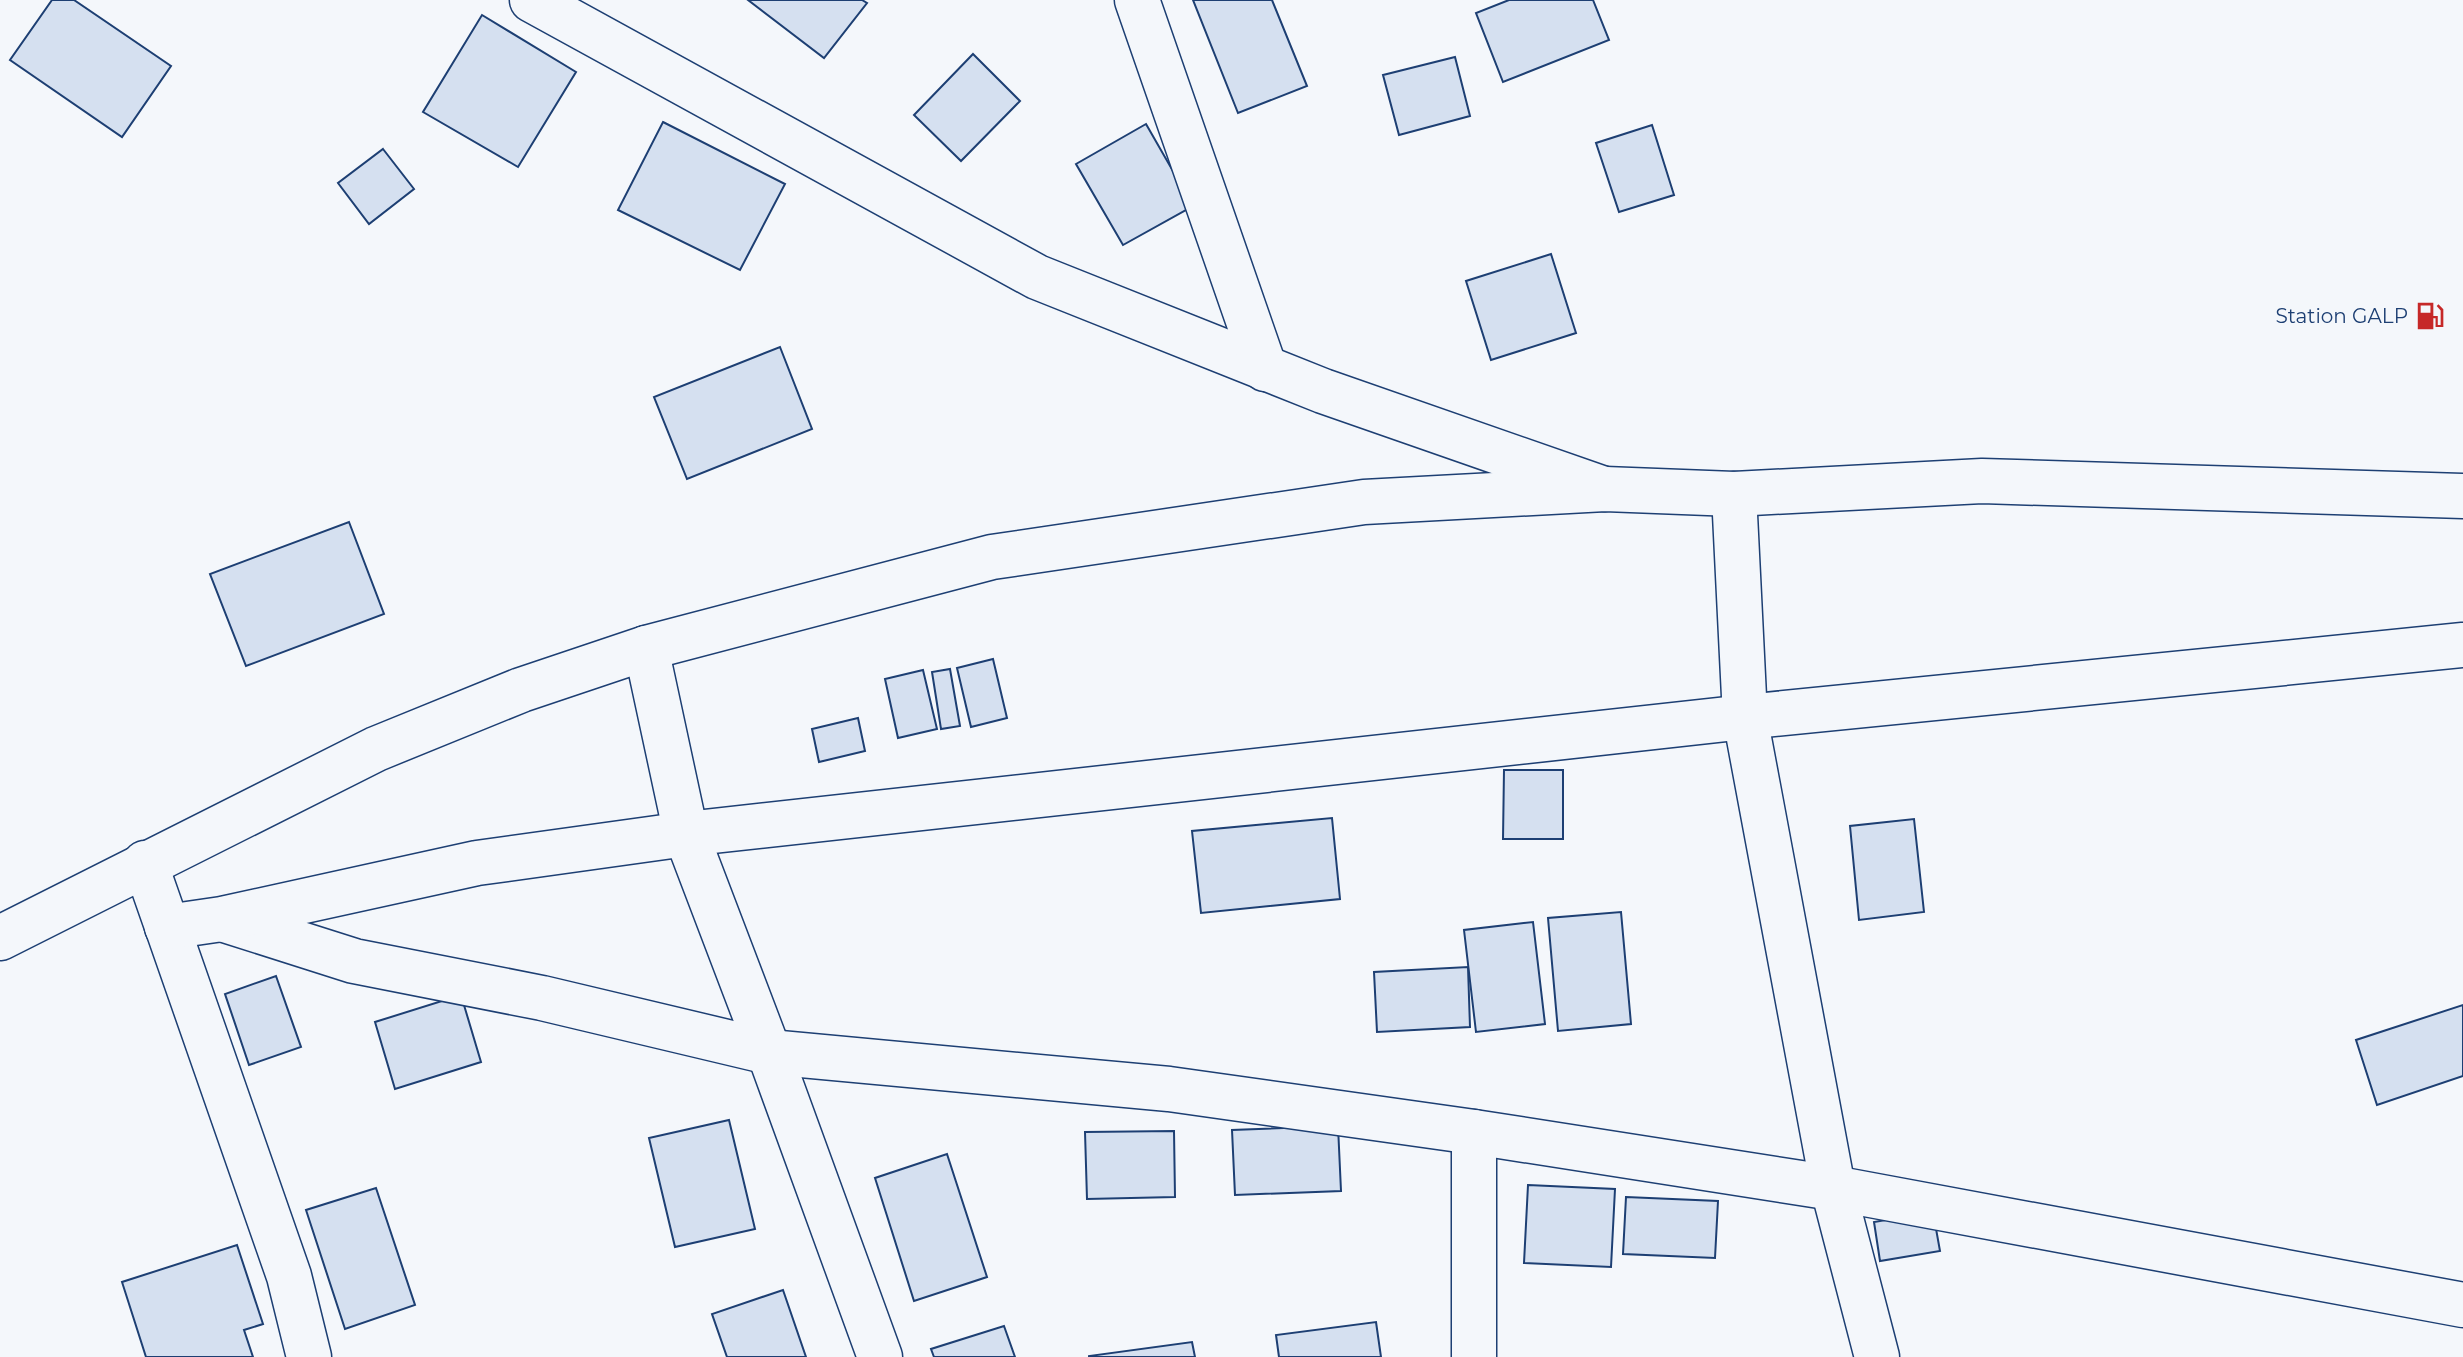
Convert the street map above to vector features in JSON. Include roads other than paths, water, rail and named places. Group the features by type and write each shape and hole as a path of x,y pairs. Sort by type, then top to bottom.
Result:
{"street":[{"path":"532,0 1037,277 1422,428 1605,489"},
{"path":"1137,0 1265,369"},
{"path":"0,938 376,749 521,690 646,648 992,557 1364,502 1605,489 1734,494 1982,481 2463,496"},
{"path":"1734,494 1745,717 1833,1188 1877,1357"},
{"path":"167,927 222,919 477,863 686,834 1745,717 2463,645"},
{"path":"646,648 686,834 880,1357"},
{"path":"145,863 289,1276 309,1357"},
{"path":"222,919 354,961 542,998 769,1052 1169,1089 1474,1132 1833,1188 2463,1305"},
{"path":"1474,1132 1474,1357"}],"place":[{"name":"Station GALP","path":"2430,316"}]}
